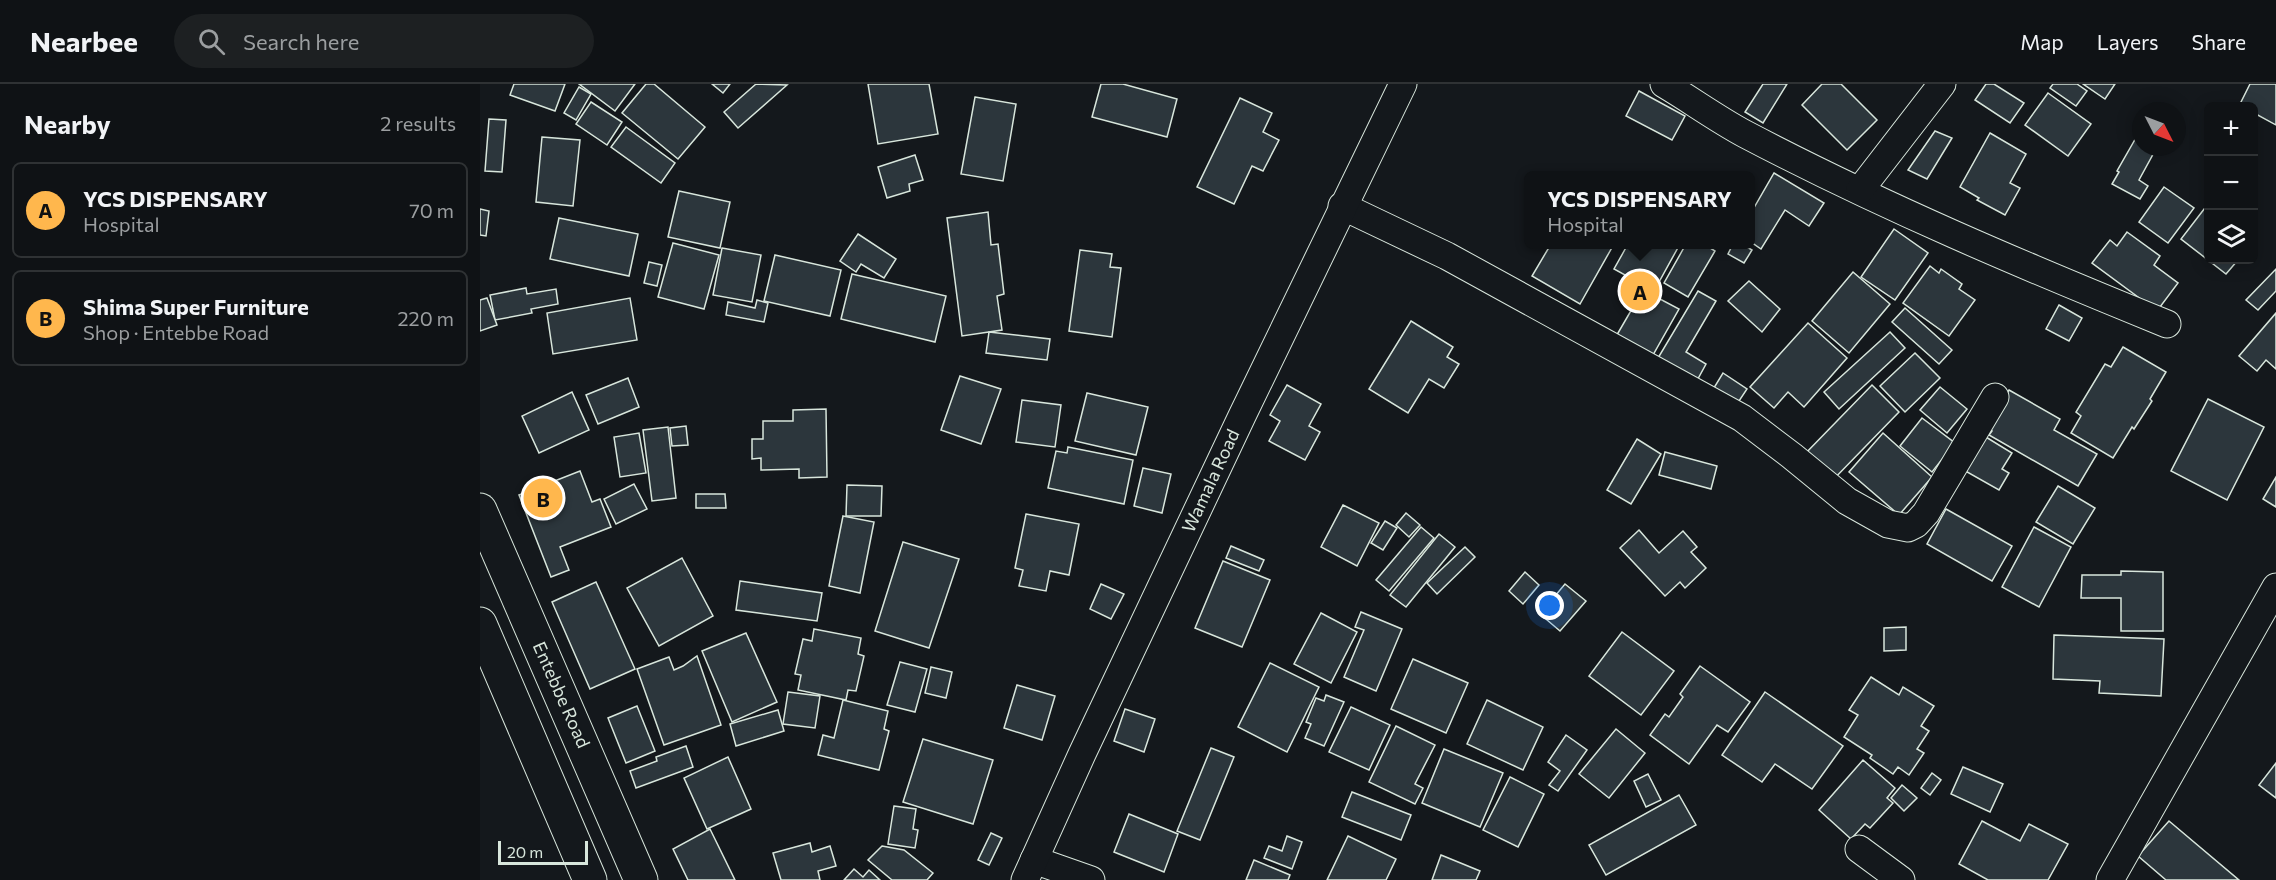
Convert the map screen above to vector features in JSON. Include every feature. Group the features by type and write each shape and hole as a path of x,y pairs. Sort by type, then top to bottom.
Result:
{"main road":[{"name":"Entebbe Road","path":"480,510 642,880"},
{"path":"480,624 590,880"}],"street":[{"name":"Wamala Road","path":"1029,870 1342,206 1403,84"},
{"path":"1664,84 1744,133 1860,190 1968,241 2167,324"},
{"path":"1860,190 1942,84"},
{"path":"1342,206 1447,256 1742,418 1847,501 1888,524 1908,528 1916,524 1926,513 1995,397"},
{"path":"2110,880 2276,587"},
{"path":"1859,849 1901,880"},
{"path":"1029,870 1091,880"}],"building":[{"path":"514,84 565,84 555,111 510,95"},
{"path":"579,84 635,84 615,111"},
{"path":"646,84 654,84 705,127 678,159 622,113"},
{"path":"712,84 730,84 723,93"},
{"path":"756,84 787,85 738,128 724,112"},
{"path":"868,84 929,84 938,134 878,144"},
{"path":"1101,84 1123,84 1177,99 1167,137 1092,117"},
{"path":"1763,84 1787,84 1763,123 1745,112"},
{"path":"1822,84 1841,84 1877,120 1847,150 1802,105"},
{"path":"1986,84 1994,84 2024,103 2010,123 1975,100"},
{"path":"2053,84 2077,84 2087,91 2076,106 2050,88"},
{"path":"2083,84 2115,84 2105,99"},
{"path":"2250,84 2276,84 2276,125 2258,115 2258,102 2241,102"},
{"path":"579,87 591,94 576,120 564,113"},
{"path":"1639,91 1685,116 1672,140 1626,116"},
{"path":"2048,93 2091,124 2068,156 2025,125"},
{"path":"975,97 1016,104 1003,181 961,174"},
{"path":"1240,98 1272,113 1263,132 1279,140 1263,171 1252,166 1234,204 1197,187"},
{"path":"591,102 622,122 607,145 576,124"},
{"path":"489,119 506,120 502,172 485,171"},
{"path":"626,127 675,163 661,183 611,147"},
{"path":"1935,131 1952,138 1927,179 1908,170"},
{"path":"1990,133 2026,154 2010,183 2020,188 2005,215 1977,200 1979,198 1960,187"},
{"path":"542,137 580,140 573,206 536,202"},
{"path":"2132,145 2132,156 2152,156 2139,180 2148,186 2140,199 2112,184 2119,172 2117,171"},
{"path":"915,155 923,180 909,184 910,191 887,198 878,167"},
{"path":"1774,173 1824,203 1809,226 1785,210 1761,249 1755,245 1755,206"},
{"path":"2164,187 2194,208 2168,243 2139,222"},
{"path":"679,191 730,202 720,248 668,237"},
{"path":"480,209 489,211 486,236 480,235"},
{"path":"2204,209 2204,257 2181,239"},
{"path":"988,212 991,245 998,244 1004,294 997,296 1002,330 962,336 947,218"},
{"path":"559,218 638,234 629,276 550,259"},
{"path":"1894,229 1928,253 1895,300 1861,277"},
{"path":"2127,232 2160,256 2154,265 2178,283 2157,311 2092,263 2110,240 2117,246"},
{"path":"858,234 896,259 884,278 861,264 856,272 840,261"},
{"path":"673,243 719,255 704,309 658,297"},
{"path":"722,248 761,255 752,302 713,295"},
{"path":"1548,249 1611,249 1580,304 1532,276"},
{"path":"1625,249 1677,249 1654,291 1614,269"},
{"path":"1683,249 1715,251 1688,297 1664,283"},
{"path":"1730,249 1752,250 1744,263 1728,254"},
{"path":"1080,250 1112,254 1110,267 1121,268 1112,337 1069,331"},
{"path":"775,255 841,270 830,316 764,301"},
{"path":"649,262 662,265 657,286 644,283"},
{"path":"2213,264 2235,264 2226,274"},
{"path":"1930,266 1939,273 1941,269 1962,284 1959,289 1975,300 1949,336 1903,303"},
{"path":"2276,269 2276,291 2258,310 2246,300"},
{"path":"1853,272 1890,304 1849,353 1812,321"},
{"path":"852,274 946,296 935,342 841,319"},
{"path":"1749,281 1780,309 1762,332 1728,301"},
{"path":"526,288 527,294 556,289 558,304 531,309 532,313 495,320 490,295"},
{"path":"1643,290 1679,309 1649,362 1611,345"},
{"path":"1698,291 1716,301 1686,352 1706,364 1694,386 1655,363"},
{"path":"487,298 497,325 480,331 480,300"},
{"path":"630,298 637,340 553,354 547,313"},
{"path":"757,300 768,303 764,322 726,315 728,302 755,308"},
{"path":"2059,305 2082,318 2069,341 2046,329"},
{"path":"1905,308 1952,350 1939,364 1892,322"},
{"path":"2276,313 2276,369 2266,360 2257,371 2239,356"},
{"path":"1411,321 1453,347 1447,357 1459,364 1444,388 1429,379 1408,413 1369,389"},
{"path":"1808,323 1847,358 1804,407 1788,392 1774,408 1750,387"},
{"path":"989,332 1050,339 1047,360 986,353"},
{"path":"1890,332 1905,348 1839,409 1824,392"},
{"path":"2123,347 2166,372 2150,399 2152,401 2134,429 2132,427 2113,458 2071,433 2081,416 2076,412 2105,364 2111,367"},
{"path":"1915,353 1940,378 1905,412 1880,386"},
{"path":"1723,373 1747,389 1735,407 1712,391"},
{"path":"960,376 1001,389 981,444 941,430"},
{"path":"628,378 639,407 598,424 586,395"},
{"path":"1287,385 1321,404 1309,426 1320,432 1305,460 1269,441 1280,421 1270,415"},
{"path":"1872,385 1899,412 1829,484 1802,457"},
{"path":"1940,387 1967,409 1947,433 1920,410"},
{"path":"2009,390 2060,419 2054,430 2097,454 2078,486 1989,435 1992,431 1987,428"},
{"path":"572,392 589,430 539,453 522,416"},
{"path":"1087,393 1148,407 1136,455 1075,441"},
{"path":"2208,399 2264,427 2227,500 2171,471"},
{"path":"1022,400 1061,405 1055,447 1016,442"},
{"path":"826,409 827,477 799,478 799,469 761,470 761,458 752,459 752,439 763,439 763,421 793,421 793,410"},
{"path":"1922,418 1955,443 1932,472 1900,446"},
{"path":"686,426 688,445 672,446 670,428"},
{"path":"668,427 676,498 652,501 643,430"},
{"path":"639,433 646,473 620,477 614,437"},
{"path":"1883,433 1932,477 1899,515 1849,472"},
{"path":"1981,434 2012,453 2002,469 2009,473 1999,490 1960,468"},
{"path":"1637,439 1661,454 1631,504 1607,490"},
{"path":"1068,447 1133,460 1124,504 1048,488 1056,451 1067,453"},
{"path":"1665,452 1717,466 1711,489 1659,475"},
{"path":"1143,468 1171,474 1162,513 1134,506"},
{"path":"580,471 592,502 600,499 611,527 560,547 569,570 551,577 519,495"},
{"path":"2276,477 2276,507 2263,499"},
{"path":"634,484 647,509 616,524 604,499"},
{"path":"847,485 882,486 881,516 846,516"},
{"path":"2058,486 2095,508 2073,544 2036,522"},
{"path":"696,494 725,494 726,508 696,508"},
{"path":"1343,505 1379,523 1357,566 1321,547"},
{"path":"1946,509 2012,546 1992,581 1927,544"},
{"path":"1406,513 1420,525 1409,537 1396,525"},
{"path":"1026,514 1079,524 1069,575 1050,571 1046,591 1019,586 1023,570 1015,568"},
{"path":"843,516 874,522 860,593 829,586"},
{"path":"1385,521 1397,528 1383,550 1371,543"},
{"path":"1421,527 1434,538 1389,591 1376,580"},
{"path":"2034,527 2071,547 2039,607 2002,587"},
{"path":"1639,530 1659,553 1683,531 1697,547 1691,552 1706,568 1685,588 1680,582 1665,596 1620,548"},
{"path":"1439,534 1455,547 1406,607 1390,595"},
{"path":"903,542 959,559 929,648 875,631"},
{"path":"1231,546 1264,560 1259,571 1226,558"},
{"path":"1465,547 1475,557 1437,594 1427,583"},
{"path":"682,558 713,616 659,646 627,588"},
{"path":"1223,561 1270,580 1242,647 1195,628"},
{"path":"2121,571 2163,572 2163,631 2121,631 2121,598 2081,598 2082,575 2121,575"},
{"path":"1525,572 1539,585 1523,604 1509,591"},
{"path":"740,581 822,593 817,621 736,610"},
{"path":"596,582 635,669 590,689 552,602"},
{"path":"1101,584 1124,594 1111,619 1090,609"},
{"path":"1565,584 1586,601 1560,631 1540,614"},
{"path":"1361,612 1402,629 1376,691 1344,677 1364,630 1355,627"},
{"path":"1321,613 1357,632 1331,683 1294,664"},
{"path":"1906,627 1906,650 1884,651 1884,628"},
{"path":"814,629 861,638 858,654 864,656 856,691 848,690 846,700 798,690 801,675 795,674 803,639 812,641"},
{"path":"1622,632 1674,671 1641,715 1589,676"},
{"path":"746,633 777,702 732,722 702,651"},
{"path":"2054,635 2164,639 2161,696 2099,693 2100,681 2053,679"},
{"path":"697,656 721,725 664,745 637,669 669,657 674,670"},
{"path":"1413,659 1468,683 1446,733 1391,709"},
{"path":"900,662 927,669 915,712 887,705"},
{"path":"1270,663 1319,687 1287,752 1238,727"},
{"path":"1700,666 1750,702 1728,732 1717,725 1689,764 1650,735 1665,714 1669,717 1683,697 1680,694"},
{"path":"931,667 952,672 946,698 925,693"},
{"path":"1871,677 1899,695 1903,687 1934,706 1921,726 1929,731 1917,749 1924,753 1909,775 1898,767 1893,774 1870,758 1872,755 1844,737 1858,715 1849,710"},
{"path":"1017,685 1055,696 1042,740 1004,728"},
{"path":"788,692 820,696 815,728 783,724"},
{"path":"1765,692 1843,746 1812,789 1775,764 1762,782 1722,755"},
{"path":"1326,695 1344,702 1324,746 1305,738 1311,724 1306,722 1316,698 1324,701"},
{"path":"843,700 888,711 884,729 889,731 879,770 818,755 823,735 834,738"},
{"path":"1487,700 1543,727 1523,770 1467,744"},
{"path":"637,706 655,751 626,763 608,718"},
{"path":"1351,707 1390,725 1369,770 1329,752"},
{"path":"1125,709 1155,719 1144,752 1114,741"},
{"path":"778,710 784,731 736,746 730,724"},
{"path":"1396,726 1435,745 1415,784 1423,788 1415,804 1369,782"},
{"path":"1616,729 1645,753 1609,798 1579,774"},
{"path":"1566,735 1587,750 1558,791 1549,785 1560,771 1548,762"},
{"path":"923,739 993,760 973,824 903,802"},
{"path":"686,746 693,767 636,788 630,771 657,761 656,757"},
{"path":"1211,748 1234,757 1200,840 1177,831"},
{"path":"1444,749 1503,773 1480,827 1422,803"},
{"path":"728,757 751,809 707,829 684,778"},
{"path":"1863,760 1895,788 1887,798 1893,803 1870,828 1865,824 1851,839 1819,810"},
{"path":"2276,763 2276,798 2259,785"},
{"path":"1963,767 2003,784 1990,812 1951,794"},
{"path":"1932,773 1941,780 1930,795 1921,788"},
{"path":"1648,774 1661,800 1646,807 1634,781"},
{"path":"1510,777 1544,794 1518,847 1483,830"},
{"path":"1902,785 1917,798 1904,811 1891,798"},
{"path":"1352,792 1411,815 1401,840 1342,817"},
{"path":"1679,795 1696,825 1606,875 1589,845"},
{"path":"894,806 916,809 913,829 918,830 915,848 888,844"},
{"path":"1129,814 1178,834 1164,872 1114,852"},
{"path":"1982,821 2020,841 2029,824 2068,844 2048,880 1988,880 1959,864"},
{"path":"2169,821 2239,880 2166,880 2138,856"},
{"path":"710,829 735,880 688,880 673,849"},
{"path":"991,833 1002,838 989,865 978,860"},
{"path":"1287,836 1302,842 1292,869 1264,858 1269,846 1282,851"},
{"path":"1348,836 1396,859 1386,880 1327,880"},
{"path":"810,843 812,852 830,846 836,866 818,871 820,880 781,880 773,853"},
{"path":"882,846 904,850 933,873 927,880 892,880 868,860"},
{"path":"1441,855 1480,871 1476,880 1432,880"},
{"path":"1254,860 1290,875 1288,880 1246,880"},
{"path":"854,869 863,877 869,870 880,880 844,880"}],"place":[{"name":"YCS DISPENSARY","path":"1640,291"},
{"name":"Shima Super Furniture","path":"543,498"}]}
